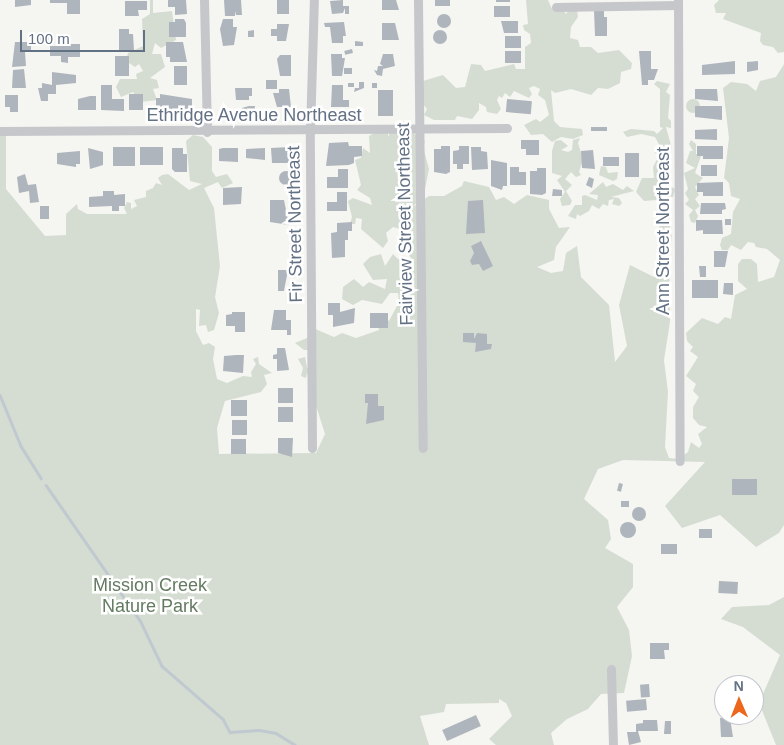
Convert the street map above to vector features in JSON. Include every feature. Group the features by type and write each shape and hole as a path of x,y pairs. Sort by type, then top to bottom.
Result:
{"street":[{"path":"204,0 207,132"},
{"name":"Fir Street Northeast","path":"312,448 310,131 314,0"},
{"name":"Fairview Street Northeast","path":"418,0 423,448"},
{"path":"556,7 678,3"},
{"name":"Ann Street Northeast","path":"678,3 680,461"},
{"name":"Ethridge Avenue Northeast","path":"0,131 207,132 507,128"},
{"path":"611,669 614,745"}],"green space":[{"path":"150,0 153,0 153,13 172,11 176,40 161,48 155,43 152,54 161,54 165,67 150,78 157,80 159,88 153,89 157,100 141,102 133,92 121,97 116,87 120,79 137,79 136,74 143,71 139,64 135,67 126,61 128,53 143,46 142,19 150,14"},
{"path":"526,0 548,0 552,9 561,8 566,14 570,8 577,9 578,17 571,27 570,38 578,40 580,47 591,47 598,53 619,50 632,63 631,69 621,72 620,83 608,89 598,88 591,95 571,89 555,93 551,90 554,121 560,127 582,129 583,135 573,139 561,137 552,142 543,134 531,135 524,125 536,119 540,122 549,115 545,100 538,95 540,89 534,86 529,88 532,94 529,98 514,91 510,97 505,93 502,98 499,96 497,100 501,109 497,114 487,112 486,107 479,103 479,110 472,119 457,116 455,120 434,120 424,115 427,109 416,95 424,85 423,81 443,75 456,88 465,87 471,64 481,65 485,71 514,64 516,69 525,69 525,47 531,43 530,34 524,30 523,25 528,24"},
{"path":"719,0 784,0 784,52 778,53 773,47 763,45 760,41 761,33 723,19 726,13 716,13 714,5"},
{"name":"Mission Creek Nature Park","path":"784,64 784,525 779,533 756,547 720,515 682,528 665,506 705,462 623,460 598,469 584,499 608,520 611,539 605,548 633,564 633,587 617,607 629,630 632,656 624,693 601,694 588,709 567,719 551,733 554,745 496,745 489,739 512,716 506,703 499,699 499,703 446,704 444,712 420,716 429,745 0,745 0,135 6,135 6,189 45,236 66,235 66,214 77,204 78,209 87,214 127,214 124,208 127,202 131,203 131,209 137,206 134,200 146,197 146,191 153,188 156,183 162,185 158,178 162,175 168,174 189,190 202,184 190,181 186,141 193,135 203,137 212,147 212,171 216,177 227,174 233,183 222,188 218,182 204,188 214,208 220,266 215,297 219,313 214,330 208,332 206,325 199,326 200,310 196,309 196,331 203,345 209,343 215,347 213,359 217,379 227,383 243,376 252,377 251,372 256,364 253,359 258,357 259,364 272,373 264,375 267,384 261,392 225,401 217,428 219,454 316,453 325,434 313,396 313,384 307,373 306,378 301,376 303,368 298,359 305,357 307,368 314,369 310,350 304,350 295,343 307,338 313,328 334,337 342,333 356,338 379,330 377,322 385,317 389,321 399,302 398,293 390,293 382,304 362,300 353,305 342,299 343,287 354,279 363,287 369,282 385,289 387,279 373,280 363,264 370,257 381,254 385,266 393,254 398,259 411,258 404,247 407,240 404,230 393,227 386,233 388,241 383,248 361,229 362,219 356,218 355,224 350,224 352,217 348,201 353,198 372,205 370,198 357,190 361,185 355,160 361,158 363,148 370,153 369,136 376,132 388,132 388,137 390,133 405,128 425,141 423,147 429,169 424,194 413,207 429,196 444,196 462,186 464,181 489,187 496,200 504,197 514,204 527,195 549,200 549,209 559,228 570,227 556,247 554,260 537,267 551,273 563,271 566,253 577,246 581,277 609,305 615,362 627,346 619,305 630,265 654,277 661,274 660,257 669,258 670,322 664,360 668,392 665,447 669,458 679,459 688,452 691,442 699,448 702,444 698,434 707,427 699,425 693,418 693,407 699,397 693,391 696,384 686,376 698,357 690,351 693,347 687,341 686,333 702,318 718,324 725,317 731,319 735,295 747,289 738,281 738,264 742,259 751,259 757,264 758,282 774,277 780,260 767,249 756,247 754,243 748,242 741,250 731,245 728,250 722,250 720,245 722,238 731,234 733,212 740,199 731,196 729,183 724,178 729,138 723,88 731,82 747,84 756,91 760,81 776,77"},
{"path":"657,81 670,84 666,92 670,95 668,118 671,121 671,128 666,127 672,149 666,159 670,168 662,181 675,189 673,197 666,197 669,206 662,208 657,200 644,201 636,192 642,178 654,178 653,167 660,154 654,153 661,148 655,137 641,134 627,137 623,132 631,129 654,131 657,134 663,128 660,127 660,89 654,84"},
{"path":"693,99 698,101 700,106 698,111 693,113 688,111 686,106 688,101"},
{"path":"580,138 578,143 583,159 579,172 581,175 576,177 571,172 565,179 572,185 566,191 572,201 570,205 562,206 560,199 565,192 557,180 562,176 552,173 552,151 555,141 561,140 568,146 561,150 568,152 572,150 573,140"},
{"path":"691,140 696,144 696,154 701,156 695,173 703,178 695,187 699,195 695,199 700,206 695,210 698,216 695,223 691,222 689,215 693,210 685,204 689,200 685,193 688,189 684,173 695,168 686,163 690,151 693,151 689,144"},
{"path":"601,166 606,167 608,173 618,172 617,179 613,181 599,175"},
{"path":"603,182 606,187 613,184 623,190 627,186 634,191 611,197 619,198 622,203 619,206 612,204 614,199 609,200 608,206 603,204 599,209 592,205 589,211 580,216 577,214 576,219 568,216 575,205 582,205 582,196 585,195 597,200 598,195 589,194"},
{"path":"668,210 672,240 667,249 660,246 657,233 662,220 659,215"},
{"path":"784,597 784,745 776,745 764,715 764,692 780,655 743,627 721,619 732,607 769,605"}],"building":[{"path":"15,0 31,0 31,5 15,7"},
{"path":"50,0 80,0 80,14 67,14 67,3 50,3"},
{"path":"168,0 186,0 187,14 175,15 175,7 168,7"},
{"path":"224,0 241,0 242,15 236,15 235,11 235,16 225,16"},
{"path":"277,0 289,0 289,14 277,14"},
{"path":"343,0 343,6 349,6 349,14 345,14 345,8 343,13 332,14 330,1"},
{"path":"382,0 396,0 399,10 382,10"},
{"path":"435,0 450,0 450,6 435,6"},
{"path":"496,0 510,0 510,2 496,2"},
{"path":"125,1 147,1 147,10 138,10 139,16 125,16"},
{"path":"494,6 510,6 510,17 494,17"},
{"path":"594,10 604,10 604,17 607,17 607,36 595,36"},
{"path":"441,14 447,14 451,21 447,28 441,28 437,24 437,18"},
{"path":"175,19 184,19 186,23 186,37 169,37 169,22 175,22"},
{"path":"223,19 233,19 233,27 237,27 234,45 223,46 220,29"},
{"path":"501,21 518,21 518,33 504,33"},
{"path":"344,22 346,36 343,36 343,43 332,43 330,27 325,27 324,23"},
{"path":"382,23 395,23 399,40 382,40"},
{"path":"277,24 289,24 286,41 277,41 277,36 271,36 271,29 277,29"},
{"path":"119,29 129,29 129,34 133,34 134,50 119,51"},
{"path":"254,30 254,37 248,37 248,31"},
{"path":"437,30 443,30 447,37 443,44 437,44 433,40 433,34"},
{"path":"39,36 49,36 49,44 39,44"},
{"path":"505,36 521,36 521,48 505,48"},
{"path":"355,41 363,42 363,46 355,46"},
{"path":"15,42 31,42 31,52 25,52 26,66 12,67"},
{"path":"166,42 183,42 187,62 170,62 170,57 166,57"},
{"path":"68,44 80,44 80,57 68,57 68,63 61,62 61,56 50,56 50,46 68,46"},
{"path":"352,49 353,53 345,55 344,51"},
{"path":"505,51 521,51 521,63 505,63"},
{"path":"639,51 651,51 651,69 658,69 654,80 648,80 648,85 642,85"},
{"path":"331,54 342,54 342,58 345,58 342,76 332,76"},
{"path":"383,54 393,54 395,66 383,69 382,76 377,75 374,70 377,71 378,66 383,66 380,64"},
{"path":"280,55 291,55 291,76 280,76 277,59"},
{"path":"115,56 129,56 129,76 115,76"},
{"path":"735,61 735,74 702,75 702,65"},
{"path":"758,61 758,70 747,72 747,62"},
{"path":"174,66 187,66 187,85 174,85"},
{"path":"344,68 352,68 352,74 344,74"},
{"path":"24,69 26,88 12,88 13,70"},
{"path":"52,72 76,75 76,83 56,85 56,94 48,94 48,101 41,101 38,88 42,88 42,83 52,85"},
{"path":"266,80 277,80 277,89 266,89"},
{"path":"359,82 364,82 364,88 354,92 355,88 359,88"},
{"path":"348,83 354,83 354,87 348,87"},
{"path":"372,83 377,83 377,88 372,88"},
{"path":"101,85 112,85 112,99 124,99 124,111 101,110"},
{"path":"332,85 343,85 343,100 349,100 349,107 331,107"},
{"path":"235,88 252,88 252,96 249,96 249,100 236,100"},
{"path":"279,89 289,89 291,107 277,107 273,93 279,93"},
{"path":"695,89 717,89 718,101 695,99"},
{"path":"378,90 393,90 393,102 378,102"},
{"path":"129,94 143,94 143,110 129,110"},
{"path":"160,94 192,99 192,111 156,110 156,98 160,98"},
{"path":"5,95 18,95 18,112 10,112 10,107 5,107"},
{"path":"96,96 96,110 78,110 78,99"},
{"path":"507,99 532,101 531,114 506,112"},
{"path":"378,102 393,102 393,116 378,116"},
{"path":"255,106 254,116 242,116 242,108"},
{"path":"695,106 722,106 722,120 695,117"},
{"path":"591,127 607,127 607,131 591,131"},
{"path":"717,129 717,140 695,139 695,130"},
{"path":"521,140 539,140 539,155 526,155 526,149 521,149"},
{"path":"348,142 349,146 362,146 362,156 354,157 354,163 349,165 326,166 329,143"},
{"path":"441,146 450,146 450,172 446,174 434,172 434,149 441,149"},
{"path":"459,146 469,146 469,164 463,164 463,169 457,169 457,164 453,164 453,151 459,150"},
{"path":"697,146 723,146 723,159 703,159 703,156 697,156"},
{"path":"113,147 135,147 135,166 113,166"},
{"path":"140,147 163,147 163,165 140,165"},
{"path":"471,147 481,147 481,151 487,152 488,169 472,170"},
{"path":"88,148 103,152 103,165 90,169"},
{"path":"172,148 183,148 183,154 187,154 187,172 175,172 172,169"},
{"path":"238,148 238,162 219,161 219,149"},
{"path":"265,148 265,160 246,158 246,149"},
{"path":"271,148 296,148 296,163 272,163"},
{"path":"593,150 595,169 582,168 581,151"},
{"path":"80,151 80,164 76,164 76,167 57,164 57,153"},
{"path":"625,153 639,153 639,177 625,177"},
{"path":"603,157 619,157 619,166 603,166"},
{"path":"491,160 507,163 507,186 503,186 502,190 491,186"},
{"path":"701,165 717,165 717,176 701,176"},
{"path":"510,167 519,167 519,172 526,172 526,185 510,185"},
{"path":"537,168 546,168 546,193 542,195 530,194 530,171 537,171"},
{"path":"338,169 348,169 348,188 327,188 327,177 338,177"},
{"path":"286,171 291,173 293,178 291,183 286,185 281,183 279,178 281,173"},
{"path":"25,174 28,185 36,184 39,202 30,203 29,191 19,193 17,177"},
{"path":"589,177 594,179 592,188 586,185"},
{"path":"723,182 723,196 703,196 703,192 697,192 697,183"},
{"path":"242,187 241,204 223,205 223,188"},
{"path":"553,189 562,190 562,196 552,196"},
{"path":"103,191 114,191 114,195 125,194 125,206 119,206 119,211 112,211 112,206 89,207 89,197 103,196"},
{"path":"337,192 347,192 347,211 327,211 327,202 337,202"},
{"path":"270,200 284,200 289,225 270,222"},
{"path":"483,200 485,233 466,234 468,201"},
{"path":"701,203 725,203 726,209 722,210 722,214 700,214"},
{"path":"40,206 49,206 49,219 40,219"},
{"path":"725,219 731,219 731,225 725,225"},
{"path":"696,220 722,220 723,234 703,234 703,230 696,231"},
{"path":"352,222 352,231 348,231 348,240 345,240 345,257 332,258 331,233 337,232 337,223"},
{"path":"481,241 493,266 483,271 479,264 472,265 470,261 474,253 471,246"},
{"path":"714,251 728,251 725,267 714,267"},
{"path":"699,266 706,266 706,277 700,277"},
{"path":"278,270 288,270 284,291 278,291"},
{"path":"692,280 718,280 718,298 692,298"},
{"path":"724,283 733,283 733,295 723,294"},
{"path":"328,303 340,303 340,312 355,308 354,323 333,327 333,315 328,315"},
{"path":"274,310 286,310 286,320 291,320 291,335 287,335 287,330 271,330"},
{"path":"232,312 245,312 245,332 235,332 235,326 226,326 226,315 232,314"},
{"path":"370,313 388,313 388,328 370,328"},
{"path":"463,333 474,333 474,339 477,333 487,334 487,344 492,344 491,349 475,352 476,343 463,342"},
{"path":"277,348 285,348 289,370 277,371 277,359 273,359 273,355 277,354"},
{"path":"244,355 243,373 223,371 224,356"},
{"path":"278,388 293,388 293,403 278,403"},
{"path":"365,394 378,394 378,406 384,406 384,420 366,424 368,403 365,403"},
{"path":"231,400 247,400 247,416 231,416"},
{"path":"278,407 293,407 293,422 278,422"},
{"path":"232,420 247,420 247,435 232,435"},
{"path":"278,438 293,438 292,457 278,453"},
{"path":"231,439 246,439 246,454 231,454"},
{"path":"732,479 757,479 757,495 732,495"},
{"path":"619,483 623,484 621,492 617,491"},
{"path":"621,501 629,501 629,507 621,507"},
{"path":"636,507 642,507 646,514 642,521 636,521 632,517 632,511"},
{"path":"625,522 631,522 636,527 634,536 625,538 620,533 620,527"},
{"path":"699,529 712,529 712,538 699,538"},
{"path":"661,544 677,544 677,554 661,554"},
{"path":"719,581 738,582 737,594 718,593"},
{"path":"650,643 669,643 669,650 664,650 665,659 650,659"},
{"path":"649,684 650,697 641,698 640,685"},
{"path":"646,699 647,710 627,712 626,701"},
{"path":"476,715 481,726 447,741 442,730"},
{"path":"643,720 657,720 658,731 638,731 641,742 629,745 627,732 636,732 636,724 643,723"},
{"path":"665,721 671,721 671,734 664,734"},
{"path":"720,725 731,725 733,737 721,737"}],"waterway":[{"path":"0,395 21,446 41,478"},
{"path":"46,485 140,620 162,666 223,719 230,732 259,730 276,733 295,745"}]}
